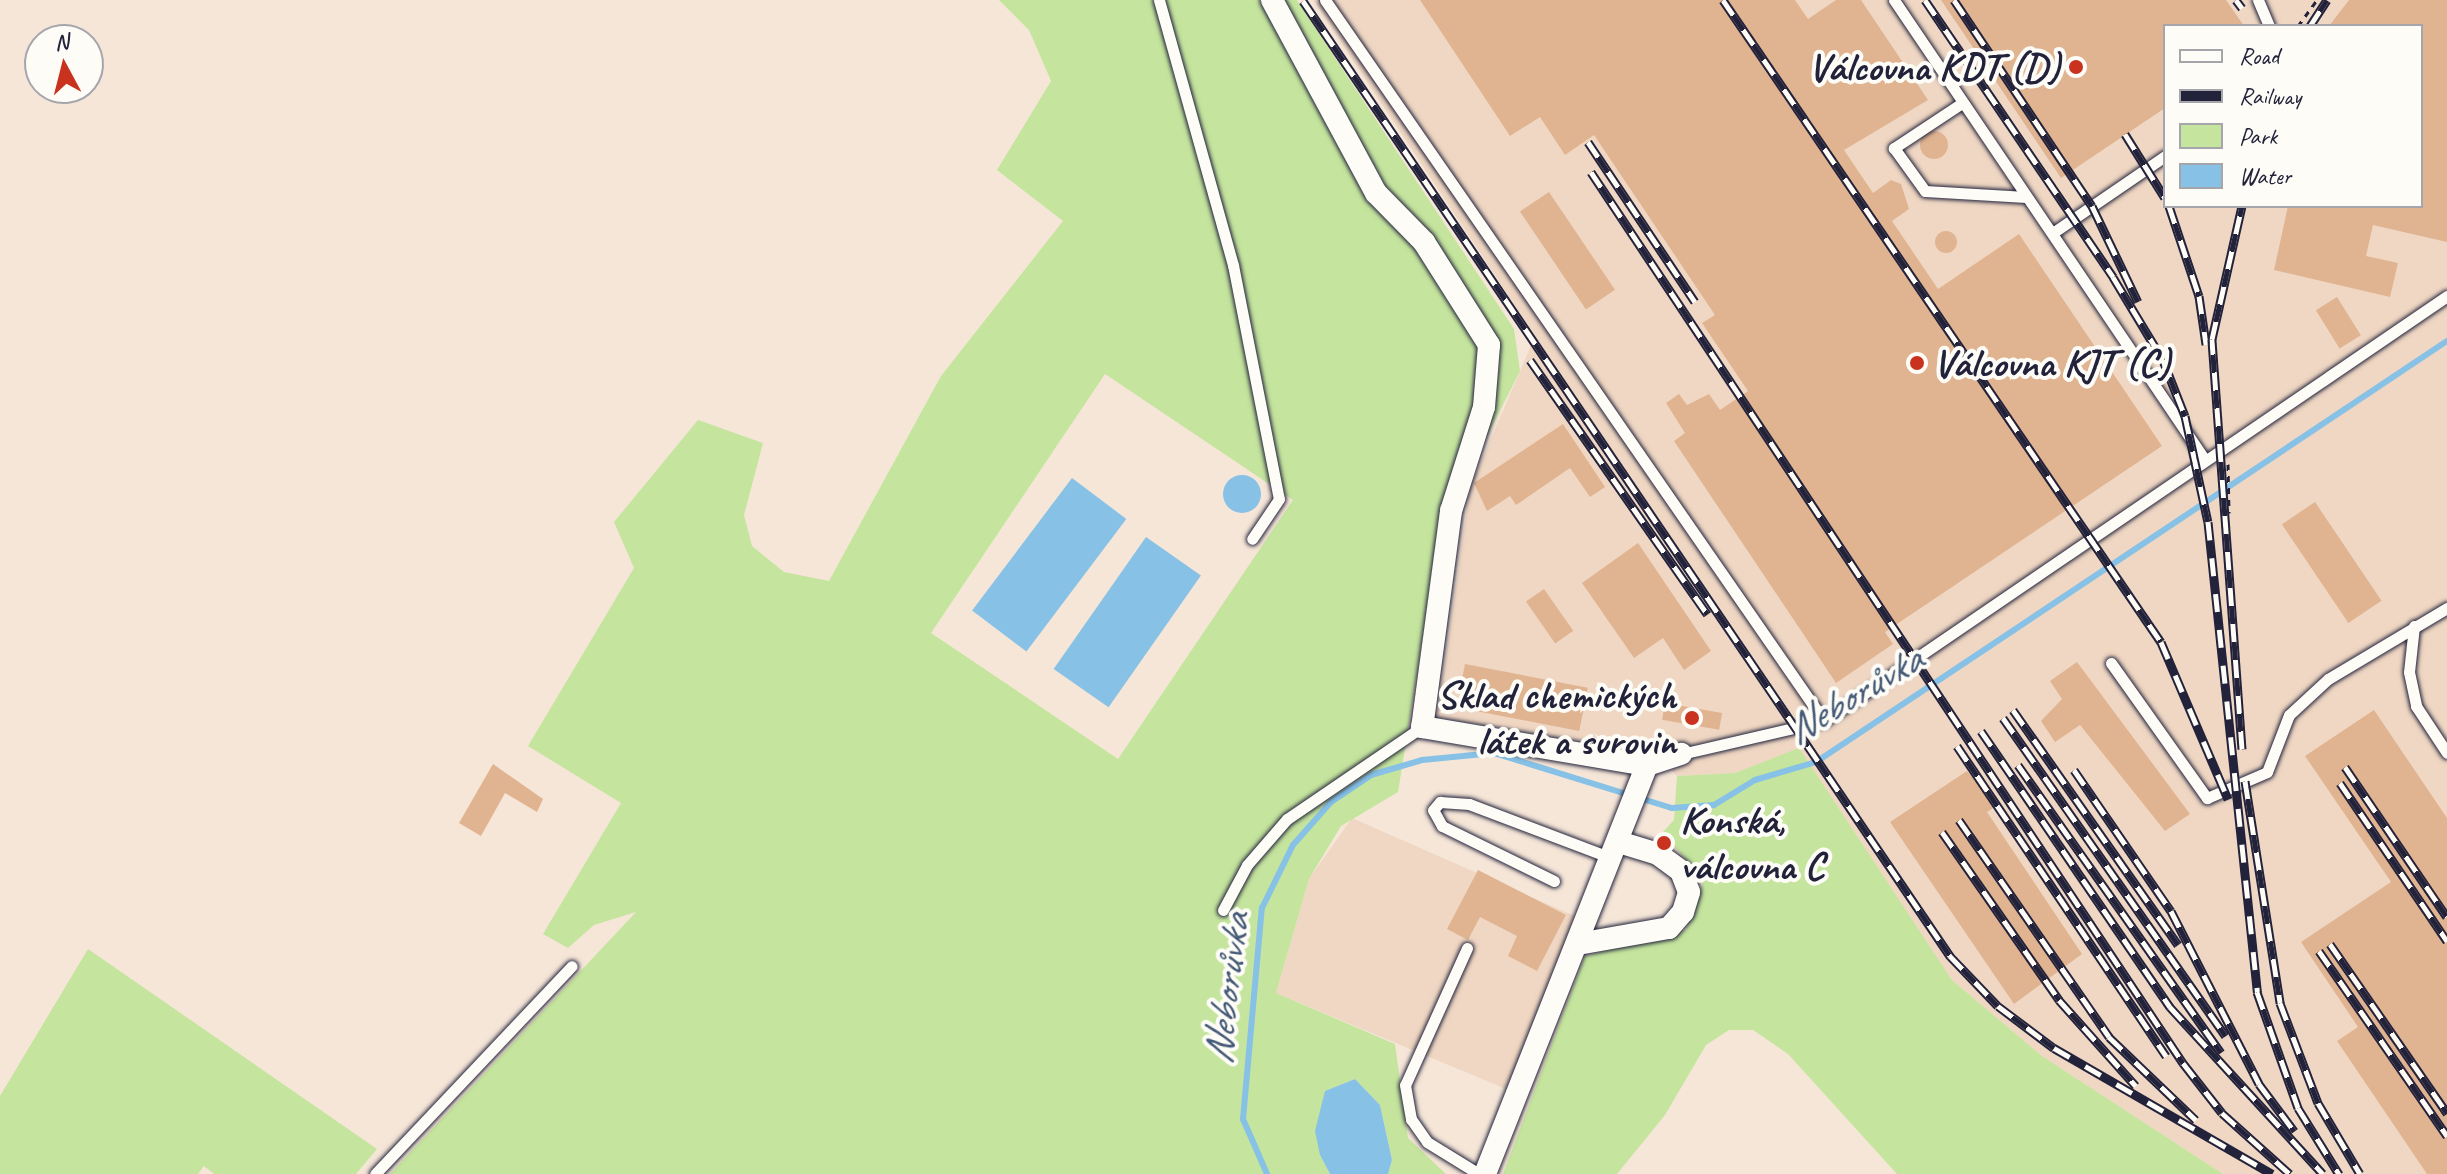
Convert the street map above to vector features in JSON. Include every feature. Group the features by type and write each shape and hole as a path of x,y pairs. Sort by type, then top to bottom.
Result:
{"street":[{"path":"1272,0 1376,193 1424,242 1489,345 1484,407 1451,511 1422,727 1645,770 1681,754"},
{"path":"1482,1174 1616,850 1645,770"},
{"path":"1578,944 1669,928 1683,912 1689,892 1681,871 1658,854 1616,850"}],"lane":[{"path":"1159,0 1233,265 1279,499 1252,539"},
{"path":"1325,0 1824,721"},
{"path":"1894,0 2026,197 2054,232 2205,460"},
{"path":"2258,0 2268,24"},
{"path":"1962,103 1894,148 1925,191 2026,197"},
{"path":"2054,232 2163,157"},
{"path":"1681,754 1824,721 2447,296"},
{"path":"2111,663 2207,798 2267,772 2289,715 2328,679 2447,608"},
{"path":"2414,626 2409,672 2416,706 2447,753"},
{"path":"1223,910 1247,865 1287,819 1422,727"},
{"path":"1554,881 1442,826 1433,810 1440,802 1469,804 1616,850"},
{"path":"1467,948 1405,1085 1411,1119 1427,1142 1482,1174"},
{"path":"375,1174 572,966"}],"path":[{"path":"2299,24 2317,0"},
{"path":"2228,462 2229,513"}],"shaded area":[{"path":"1313,0 2447,0 2447,1174 2223,1174 2042,1056 1952,980 1799,749 1735,773 1677,776 1656,753 1437,717 1470,488 1535,336"},
{"path":"1352,818 1577,917 1506,1089 1276,993 1309,879"}],"green space":[{"path":"999,0 1297,0 1514,329 1520,371 1440,530 1398,792 1341,826 1309,879 1276,993 1395,1044 1408,1138 1446,1174 1388,1174 1392,1160 1380,1105 1355,1079 1325,1091 1320,1155 1330,1174 390,1174 636,912 594,925 568,948 543,934 621,803 528,746 634,568 614,522 698,420 763,443 744,515 752,546 784,572 829,581 941,376 1063,221 997,170 1051,81 1029,30","holes":["1105,374 1293,500 1118,759 931,633"]},
{"path":"1799,748 1952,980 2042,1056 2223,1174 1897,1174 1788,1054 1753,1030 1729,1030 1706,1045 1665,1115 1617,1174 1503,1174 1585,956 1686,930 1704,879 1662,833 1674,820 1677,776 1735,773"},
{"path":"88,949 377,1149 356,1174 214,1174 204,1166 198,1174 0,1174 0,1096"}],"water":[{"path":"1242,475 1255,481 1261,494 1255,507 1242,513 1229,507 1223,494 1229,481"},
{"path":"1072,478 1126,519 1026,651 972,611"},
{"path":"1146,537 1201,575 1109,707 1054,669"},
{"path":"1355,1079 1380,1105 1392,1160 1388,1174 1330,1174 1320,1155 1315,1131 1325,1091"}],"building":[{"name":"Válcovna KJT (C)","path":"1420,0 1795,0 1808,19 1836,0 1861,0 1928,100 1844,150 1873,193 1891,180 1901,184 1909,209 1892,221 1938,289 2019,234 2162,446 1885,632 1893,644 1836,683 1674,441 1685,433 1666,403 1679,394 1687,405 1709,394 1720,410 1748,391 1702,323 1715,315 1594,135 1565,155 1540,117 1510,136"},
{"name":"Válcovna KDT (D)","path":"1941,0 2226,0 2243,24 2163,24 2163,109 2061,178"},
{"path":"2349,0 2447,0 2447,242 2373,225 2366,256 2398,263 2390,297 2274,270 2288,208 2423,208 2423,24 2331,24"},
{"path":"1934,131 1944,135 1948,145 1944,155 1934,159 1924,155 1920,145 1924,135"},
{"path":"1549,192 1615,290 1586,309 1520,212"},
{"path":"1946,231 1954,234 1957,242 1954,250 1946,253 1938,250 1935,242 1938,234"},
{"path":"2337,297 2361,335 2340,348 2316,310"},
{"path":"1563,424 1605,487 1590,497 1570,468 1516,505 1510,496 1487,511 1474,483"},
{"path":"2315,502 2382,601 2348,623 2282,524"},
{"path":"1638,543 1711,651 1684,670 1663,638 1634,658 1582,583"},
{"path":"1544,589 1573,631 1555,643 1526,602"},
{"path":"2077,662 2190,814 2165,831 2080,725 2055,742 2041,721 2062,699 2050,681"},
{"path":"1465,664 1588,688 1579,731 1457,707"},
{"name":"Sklad chemických látek a surovin","path":"1665,703 1722,713 1719,730 1662,720"},
{"path":"2374,710 2447,818 2447,1174 2427,1174 2337,1041 2358,1027 2301,942 2391,882 2305,756"},
{"path":"493,764 543,799 537,812 505,793 481,836 459,823"},
{"path":"1967,771 1996,806 1987,812 2082,954 2014,1004 1890,822"},
{"path":"1478,870 1566,915 1537,971 1508,956 1517,936 1480,917 1468,940 1447,929"}],"waterway":[{"name":"Neborůvka","path":"1267,1174 1243,1119 1262,908 1293,845 1331,802 1371,775 1422,760 1494,753 1672,808 1714,805 1755,780 1816,762 2447,341"}],"railway":[{"path":"1723,0 2161,642 2228,799"},
{"path":"1925,0 2113,277 2163,360 2185,416 2208,522 2257,992 2298,1108 2339,1174"},
{"path":"1954,0 2092,206 2138,302"},
{"path":"2236,0 2242,8"},
{"path":"2311,24 2327,0"},
{"path":"1303,1 1950,956 1998,1006 2054,1048 2272,1174"},
{"path":"2125,134 2163,195"},
{"path":"1588,142 1695,302"},
{"path":"1591,172 2183,1063 2222,1113 2290,1174"},
{"path":"2170,208 2199,296 2206,344"},
{"path":"2242,208 2212,339 2242,749"},
{"path":"1530,360 1707,614"},
{"path":"2013,710 2178,945"},
{"path":"2003,718 2226,1036"},
{"path":"1981,731 2170,1007 2323,1174"},
{"path":"1957,746 2166,1056"},
{"path":"2018,765 2221,1053"},
{"path":"2345,767 2447,917"},
{"path":"2074,770 2171,911 2259,1084 2294,1131"},
{"path":"2245,781 2280,1003 2318,1103 2360,1174"},
{"path":"2340,783 2447,941"},
{"path":"1959,820 2109,1037 2196,1120"},
{"path":"1942,832 2059,1000 2136,1086"},
{"path":"2330,944 2447,1113"},
{"path":"2319,951 2447,1136"}],"place":[{"name":"Válcovna KDT (D)","path":"2076,67"},
{"name":"Válcovna KJT (C)","path":"1917,363"},
{"name":"Sklad chemických látek a surovin","path":"1692,718"},
{"name":"Konská, válcovna C","path":"1664,843"}]}
